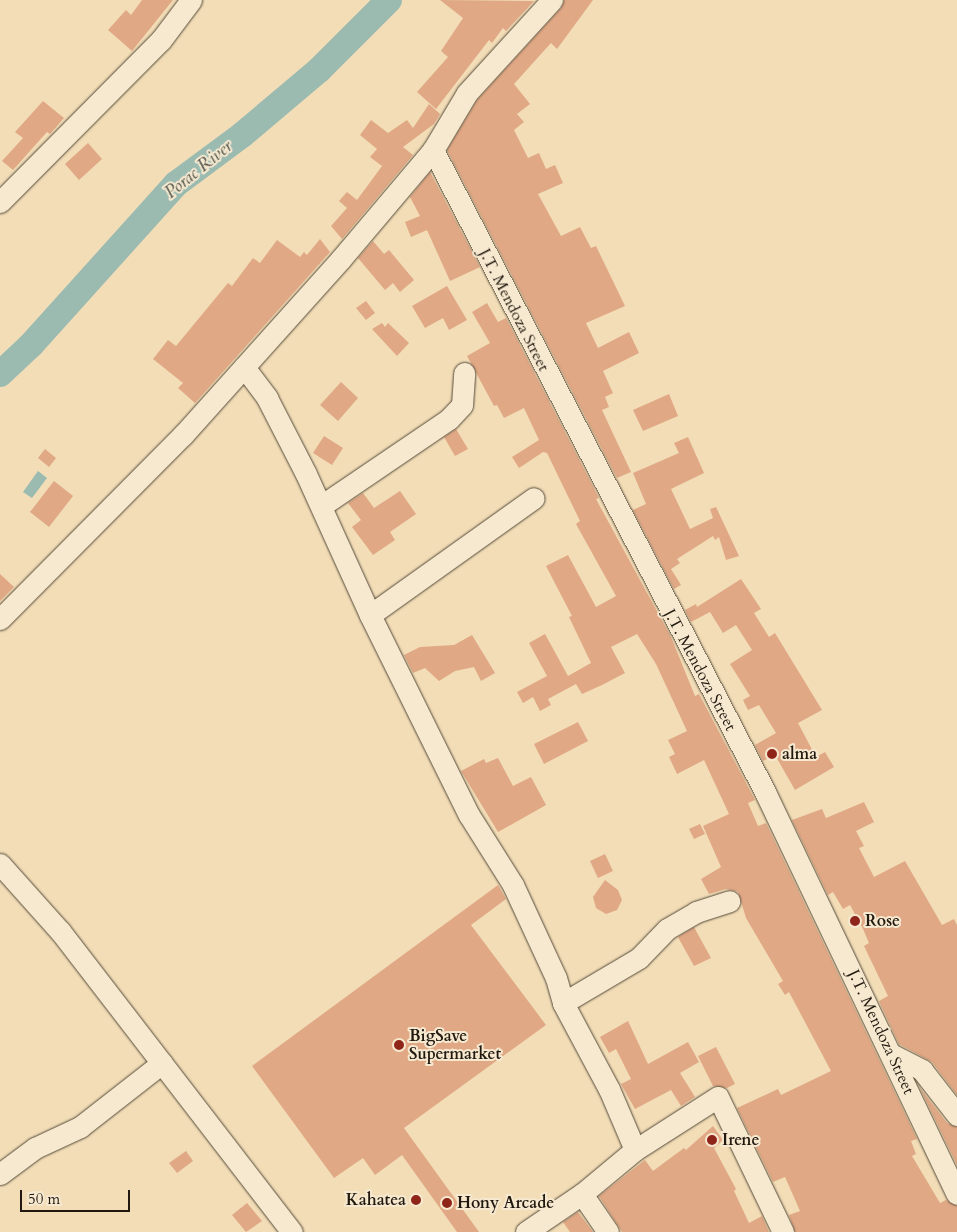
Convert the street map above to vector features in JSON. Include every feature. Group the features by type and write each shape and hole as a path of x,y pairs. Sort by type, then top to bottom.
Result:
{"street":[{"path":"0,202 161,40 191,0"},
{"path":"0,619 183,435 244,367 433,150 467,93 552,0"},
{"name":"J.T. Mendoza Street","path":"433,150 765,792 893,1055 957,1194"},
{"path":"244,367 266,398 321,506 370,615 470,815 513,885 556,978 563,1003 610,1089 635,1150"},
{"path":"321,506 449,419 462,405 464,372"},
{"path":"370,615 534,498"},
{"path":"0,864 60,931 292,1232"},
{"path":"563,1003 638,958 667,929 696,912 729,901"},
{"path":"893,1055 922,1070 957,1115"},
{"path":"0,1174 35,1148 80,1127 162,1063"},
{"path":"526,1232 582,1194 635,1150 718,1097 783,1232"},
{"path":"582,1194 608,1232"}],"water":[{"path":"38,471 47,478 32,498 23,492"}],"building":[{"path":"142,0 173,0 132,51 108,30 126,10 131,15"},
{"path":"440,0 534,1 506,31 503,28 492,43 489,40 436,109 417,92 448,57 441,51 463,18"},
{"path":"564,0 593,0 557,49 551,43 514,84 530,104 517,114 524,122 514,130 528,158 539,153 546,169 555,165 563,183 538,194 561,236 580,227 591,248 596,246 625,306 586,323 598,348 629,332 639,353 603,371 613,393 605,397 609,407 602,410 631,472 617,478 447,150 477,100 561,8"},
{"path":"43,101 64,118 50,134 47,132 13,170 2,161 23,138 15,132"},
{"path":"429,104 440,114 434,124 403,147 413,155 342,239 331,226 347,208 339,201 347,192 357,200 382,166 370,157 377,149 360,135 371,120 388,133 407,120 413,128"},
{"path":"88,143 102,159 79,180 65,164"},
{"path":"430,172 480,267 450,281 427,230 411,237 405,222 420,216 410,197"},
{"path":"320,239 330,252 195,403 178,388 183,383 153,359 168,340 176,346 228,283 232,286 253,258 260,263 277,240 300,257 304,252 307,255"},
{"path":"373,241 384,254 389,250 414,280 400,292 393,283 385,290 358,258"},
{"path":"447,286 467,320 449,330 443,318 425,328 412,306"},
{"path":"366,301 375,313 366,320 356,308"},
{"path":"487,303 498,322 506,318 599,498 596,499 671,637 695,696 699,694 754,798 755,800 748,803 758,826 766,823 917,1139 911,1141 916,1154 912,1156 940,1203 946,1200 957,1206 957,1232 795,1232 789,1215 800,1211 785,1177 773,1182 737,1108 778,1089 781,1095 831,1071 789,992 785,995 778,984 783,981 746,918 738,892 726,889 709,894 701,879 721,867 703,826 729,814 704,760 677,774 669,757 675,754 668,740 687,731 656,664 637,634 611,647 625,673 602,685 582,694 576,684 548,699 551,705 540,711 533,697 523,703 517,692 547,676 529,643 545,634 568,676 591,663 569,617 572,616 546,566 568,555 596,607 616,596 576,524 580,521 547,453 543,452 519,468 512,457 539,440 524,408 504,418 497,405 494,406 467,356 490,343 472,312"},
{"path":"382,323 385,327 388,323 409,343 397,356 372,329"},
{"path":"341,382 358,398 338,421 320,405"},
{"path":"669,394 678,416 643,431 633,410"},
{"path":"456,429 468,449 455,456 444,437"},
{"path":"324,436 343,448 332,465 313,453"},
{"path":"688,437 704,473 671,489 690,529 713,518 710,509 716,507 739,556 726,560 719,537 715,540 713,536 677,559 680,563 671,569 681,585 674,589 633,510 646,504 633,473 679,453 674,443"},
{"path":"45,449 56,458 49,467 38,458"},
{"path":"54,481 73,496 49,527 30,512"},
{"path":"400,491 416,514 390,532 395,540 373,555 352,527 361,520 348,503 363,493 374,508"},
{"path":"0,574 14,587 0,601"},
{"path":"741,579 761,609 754,613 769,637 775,633 822,710 798,723 816,757 825,752 834,767 795,790 775,755 763,761 755,745 776,733 759,705 748,710 743,700 750,696 730,664 752,650 736,625 723,633 710,612 691,622 685,610 696,604 697,607"},
{"path":"472,635 495,673 481,681 474,667 455,671 439,681 425,668 413,673 404,655 420,647 454,645"},
{"path":"578,722 588,741 544,764 534,744"},
{"path":"498,758 513,786 531,777 546,805 498,832 461,771 484,759 486,763"},
{"path":"864,802 874,822 856,831 864,846 859,848 874,877 905,861 942,925 954,919 957,925 957,1095 932,1062 899,1044 879,1001 888,996 864,946 869,943 863,929 850,905 843,909 833,892 828,895 792,820 822,809 826,818"},
{"path":"700,824 705,834 694,839 689,829"},
{"path":"605,854 613,871 598,878 590,861"},
{"path":"605,880 618,890 622,900 617,910 606,914 596,908 593,897"},
{"name":"BigSave Supermarket","path":"498,885 506,899 471,925 546,1025 404,1128 479,1232 457,1232 402,1155 375,1175 363,1158 334,1178 252,1066"},
{"path":"694,927 711,958 694,966 678,937"},
{"path":"628,1021 648,1064 688,1042 699,1062 680,1073 695,1097 681,1106 671,1090 635,1109 621,1084 631,1079 616,1049 609,1053 600,1037"},
{"path":"716,1047 735,1084 727,1088 713,1086 698,1056"},
{"path":"920,1088 947,1123 957,1127 957,1165"},
{"path":"713,1126 723,1140 714,1148 736,1189 734,1191 749,1223 762,1216 769,1232 622,1232 599,1196 645,1160 653,1171 684,1148 686,1150"},
{"path":"186,1151 193,1161 177,1173 169,1163"},
{"path":"247,1203 262,1221 246,1232 232,1215"},
{"path":"578,1212 593,1232 570,1232 563,1222"}],"waterway":[{"name":"Porac River","path":"0,374 31,345 176,184 242,135 319,70 389,0"}],"place":[{"name":"alma","path":"772,754"},
{"name":"Rose","path":"855,921"},
{"name":"BigSave Supermarket","path":"399,1045"},
{"name":"Irene","path":"712,1140"},
{"name":"Kahatea","path":"416,1200"},
{"name":"Hony Arcade","path":"447,1203"}]}
